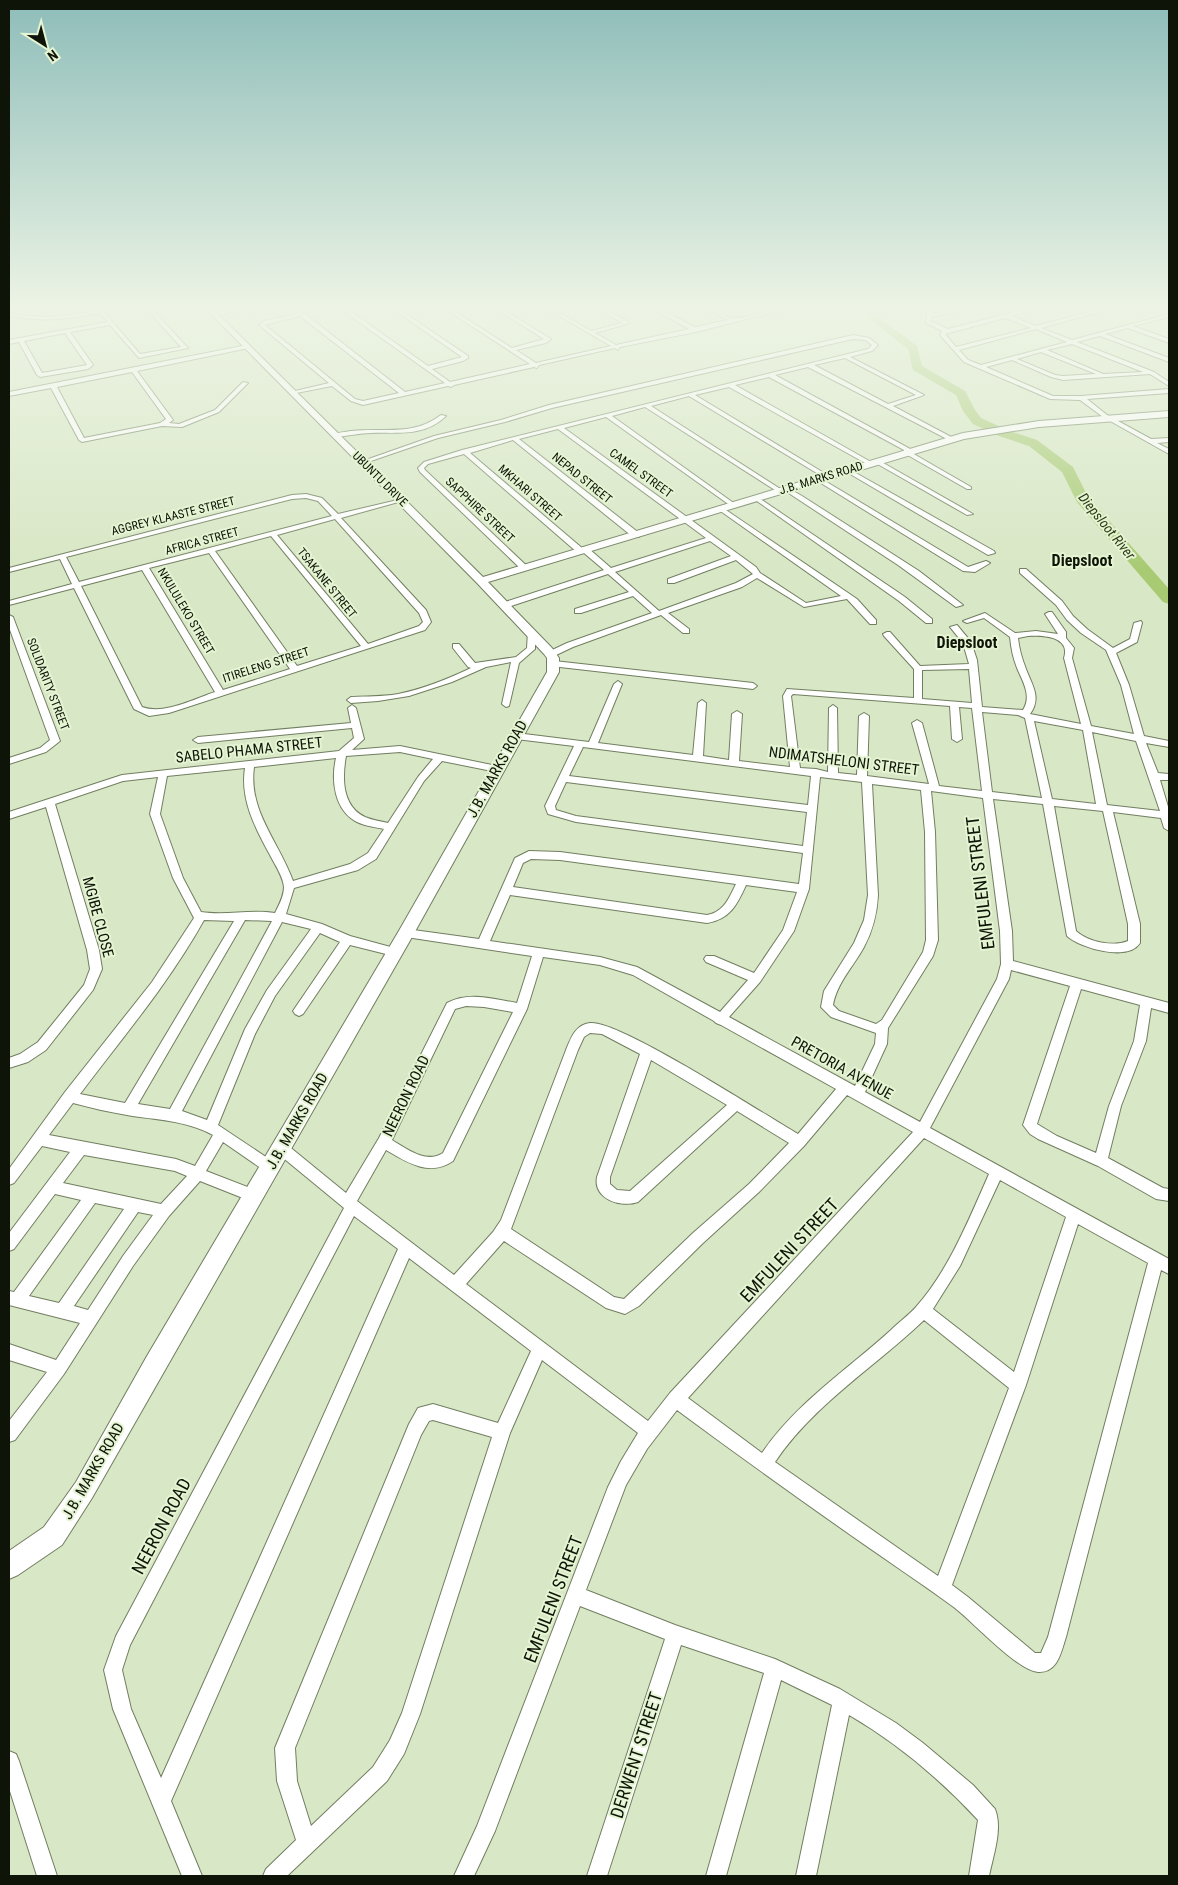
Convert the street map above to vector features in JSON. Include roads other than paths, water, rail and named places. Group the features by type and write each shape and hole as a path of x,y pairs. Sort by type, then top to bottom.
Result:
{"street":[{"path":"58,395 82,440 167,422 169,419 151,395"},
{"path":"162,424 180,426 218,411 233,395"},
{"name":"UBUNTU DRIVE","path":"295,395 482,581 531,633 552,659"},
{"path":"349,395 360,403 370,403 405,395"},
{"path":"363,462 436,437 551,406 606,395"},
{"path":"464,451 691,395 966,569 972,570 986,564"},
{"path":"748,395 969,514"},
{"path":"806,395 968,488"},
{"path":"867,395 951,439"},
{"path":"888,406 921,395"},
{"path":"1045,395 1052,398 1125,395"},
{"path":"1081,398 1108,418 1169,452"},
{"path":"647,406 783,490 807,500 824,514 931,583 959,605"},
{"name":"J.B. MARKS ROAD","path":"482,581 951,439 1001,428 1169,414"},
{"path":"607,415 732,505"},
{"path":"336,435 373,431 407,433 432,426 443,416"},
{"name":"CAMEL STREET","path":"559,427 712,538 753,569 757,575 768,580 804,605 847,597"},
{"name":"NEPAD STREET","path":"514,438 636,535"},
{"path":"1150,441 1169,440"},
{"name":"SAPPHIRE STREET","path":"464,451 431,460 422,468 422,471 525,568"},
{"name":"MKHARI STREET","path":"464,451 634,593 686,631"},
{"path":"847,470 991,553"},
{"name":"AGGREY KLAASTE STREET","path":"9,570 298,496 312,496 320,499 335,517"},
{"path":"756,498 902,599 929,621"},
{"name":"AFRICA STREET","path":"9,603 400,500"},
{"path":"721,509 847,597 873,622"},
{"name":"ITIRELENG STREET","path":"62,556 138,709 149,713 161,712 294,668 416,631 426,625 427,619 335,517"},
{"name":"TSAKANE STREET","path":"273,534 365,646"},
{"path":"505,605 712,538"},
{"path":"211,550 294,668"},
{"path":"671,581 736,557"},
{"name":"NKULULEKO STREET","path":"146,568 220,693"},
{"path":"1022,570 1059,603 1070,618 1084,631 1106,644 1112,652 1125,685 1140,738 1167,815 1169,828"},
{"path":"552,659 659,613 739,585 757,575"},
{"path":"578,611 634,593"},
{"path":"1049,614 1062,632 1062,639"},
{"name":"EMFULENI STREET","path":"464,1876 485,1831 622,1475 648,1430 922,1131 1003,979 1007,964 1006,931 979,735 974,666 961,624 985,615 1014,636"},
{"name":"SOLIDARITY STREET","path":"9,617 55,741 43,750 9,760"},
{"path":"1112,652 1134,640 1138,623"},
{"path":"456,646 471,665 483,665 516,659 532,649 531,633"},
{"path":"886,634 918,669 918,700"},
{"path":"1041,634 1062,639 1070,649 1068,658 1088,729 1104,807 1134,924 1134,943 1125,948 1081,942 1071,934 1048,802 1027,715 1031,707 1032,692 1020,665 1014,636 1041,634"},
{"path":"506,704 516,659"},
{"path":"552,659 753,686"},
{"name":"J.B. MARKS ROAD","path":"9,1566 53,1536 66,1518 406,933 553,672 552,659"},
{"path":"391,827 363,820 352,813 342,798 338,785 339,764 342,754 359,739 351,704 402,695 459,677 483,665"},
{"path":"918,669 923,666 974,666"},
{"path":"592,746 618,684"},
{"path":"795,770 787,696 790,691 918,700 978,707 1169,744"},
{"path":"698,758 702,703"},
{"path":"954,704 957,738"},
{"path":"833,708 833,775"},
{"path":"734,763 737,714"},
{"path":"864,716 864,779 873,895 870,920 830,991 827,1003 830,1011 835,1014 873,1028 882,1026"},
{"path":"503,1232 611,1303 625,1306 634,1301 698,1238 754,1188 851,1092 881,1044 882,1026 920,969 929,953 932,940 930,788 917,723"},
{"path":"198,740 357,725"},
{"name":"NDIMATSHELONI STREET","path":"516,736 816,772 930,788 1167,815"},
{"path":"580,744 565,779 550,806 552,812 563,816 808,850"},
{"name":"SABELO PHAMA STREET","path":"9,816 122,778 342,754 400,749 497,769"},
{"path":"289,886 354,867 372,856 421,780 439,758"},
{"path":"173,1115 280,917 286,901 289,886 251,800 247,776 250,764"},
{"path":"720,1020 756,979 783,940 804,889 816,772"},
{"path":"163,774 155,814 178,878 194,910 201,916 243,915 280,917 318,927 347,940 394,952"},
{"path":"1154,776 1169,777"},
{"path":"565,779 812,809"},
{"name":"MGIBE CLOSE","path":"9,1063 24,1058 42,1046 89,987 96,969 93,950 49,802"},
{"path":"483,943 519,861 529,855 560,856 804,889"},
{"path":"505,890 707,919 719,917 729,908 742,881"},
{"path":"128,1110 243,915"},
{"path":"9,1179 70,1096 164,976 190,937 201,916"},
{"path":"11,1427 59,1369 164,1211 198,1173 254,1025 271,993 318,927"},
{"name":"PRETORIA AVENUE","path":"406,933 600,961 625,967 1163,1264"},
{"path":"299,1011 347,940"},
{"path":"384,1142 426,1164 439,1164 448,1157 520,1009 539,952"},
{"path":"710,959 756,979"},
{"path":"1007,964 1169,1008"},
{"path":"1077,984 1030,1125 1052,1140 1101,1161 1161,1194 1169,1195"},
{"name":"NEERON ROAD","path":"192,1876 122,1709 113,1670 116,1660 132,1624 384,1142 448,1011 457,1002 470,1000 520,1009"},
{"path":"1101,1161 1115,1106 1140,1041 1146,1002"},
{"path":"456,1284 503,1232 512,1213 579,1034 585,1029 595,1027 676,1067 735,1105 799,1142"},
{"path":"647,1053 603,1182 613,1195 622,1199 633,1197 735,1105"},
{"path":"70,1096 89,1103 173,1115 192,1120 215,1131 270,1167"},
{"path":"39,1139 176,1165 253,1196"},
{"path":"9,1244 81,1148"},
{"path":"281,1148 350,1205 648,1430"},
{"path":"764,1464 779,1440 822,1398 883,1348 923,1310 970,1230 997,1172"},
{"path":"53,1187 164,1211"},
{"path":"92,1196 13,1298 63,1309 92,1318"},
{"path":"63,1309 135,1204"},
{"path":"942,1589 1018,1385 1074,1214"},
{"path":"161,1800 406,1247"},
{"path":"676,1399 764,1464 942,1589 1030,1661 1046,1662 1051,1655 1163,1264"},
{"path":"923,1310 1018,1385"},
{"path":"273,1876 380,1774 397,1747 411,1714 502,1432 540,1348"},
{"path":"9,1352 59,1369"},
{"path":"306,1844 286,1780 285,1748 414,1430 424,1414 433,1412 502,1432"},
{"path":"575,1594 676,1634 775,1668 842,1701 878,1722 922,1753 975,1801 988,1816 988,1828 979,1876"},
{"name":"DERWENT STREET","path":"597,1876 676,1634"},
{"path":"716,1876 775,1668"},
{"path":"806,1876 842,1701"},
{"path":"9,1761 47,1876"}],"waterway":[{"name":"Diepsloot River","path":"962,395 969,411 977,421 1003,433 1033,443 1068,470 1082,499 1169,599"}],"district":[{"name":"Diepsloot","path":"1082,560"},
{"name":"Diepsloot","path":"967,642"}]}
